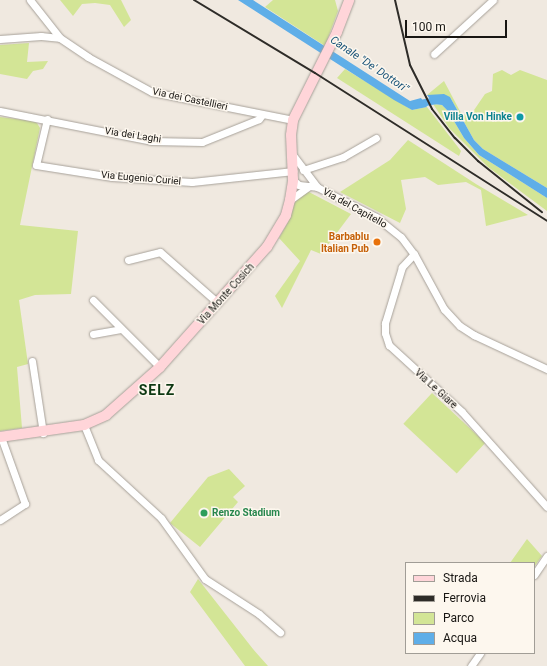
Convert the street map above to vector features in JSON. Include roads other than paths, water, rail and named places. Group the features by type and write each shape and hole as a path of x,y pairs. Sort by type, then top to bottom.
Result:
{"street":[{"name":"Via dei Castellieri","path":"30,0 60,38 88,57 152,92 292,120"},
{"path":"434,54 493,0"},
{"path":"292,120 327,52 347,2"},
{"name":"Via dei Castellieri","path":"0,39 41,36 60,38"},
{"name":"Via dei Laghi","path":"0,111 47,119 151,141 202,142 259,119 262,115"},
{"name":"Via Eugenio Curiel","path":"47,119 36,165 112,177 192,182 296,174"},
{"name":"Via Monte Cosich","path":"1,437 43,433 84,425 106,415 125,400 160,367 267,247 286,215 296,174 292,154 292,120"},
{"path":"296,174 343,157 376,138"},
{"path":"296,174 309,183"},
{"name":"Via del Capitello","path":"296,174 299,185 309,183 317,187 380,221 401,237 414,254 444,309 460,326 474,335 547,369"},
{"name":"Via del Capitello","path":"290,200 309,183"},
{"path":"128,260 160,252 218,303"},
{"name":"Via Le Giare","path":"414,254 402,267 385,323 385,333 390,345 462,412 547,507"},
{"path":"93,300 160,367"},
{"path":"93,334 121,329"},
{"path":"32,361 43,433"},
{"path":"84,425 98,460 161,518 205,579 259,614 280,632"},
{"path":"0,520 25,504 1,437"},
{"path":"535,574 547,556"},
{"path":"471,666 479,654"}],"water":[{"path":"238,0 253,0 410,101 421,98 427,107 412,110 394,100"},
{"path":"444,94 450,97 474,140 483,149 547,188 547,198 479,155 464,138 448,111 442,105 433,104 427,95"}],"waterway":[{"name":"Canale \"De' Dottori\"","path":"415,104 440,99"}],"railway":[{"path":"194,0 315,73 547,221"},
{"path":"395,0 410,65 432,109 455,138 478,161 542,212"}],"place":[{"name":"Villa Von Hinke","path":"520,117"},
{"name":"Barbablu Italian Pub","path":"377,242"},
{"name":"Renzo Stadium","path":"204,513"}],"district":[{"name":"SELZ","path":"157,390"}]}
